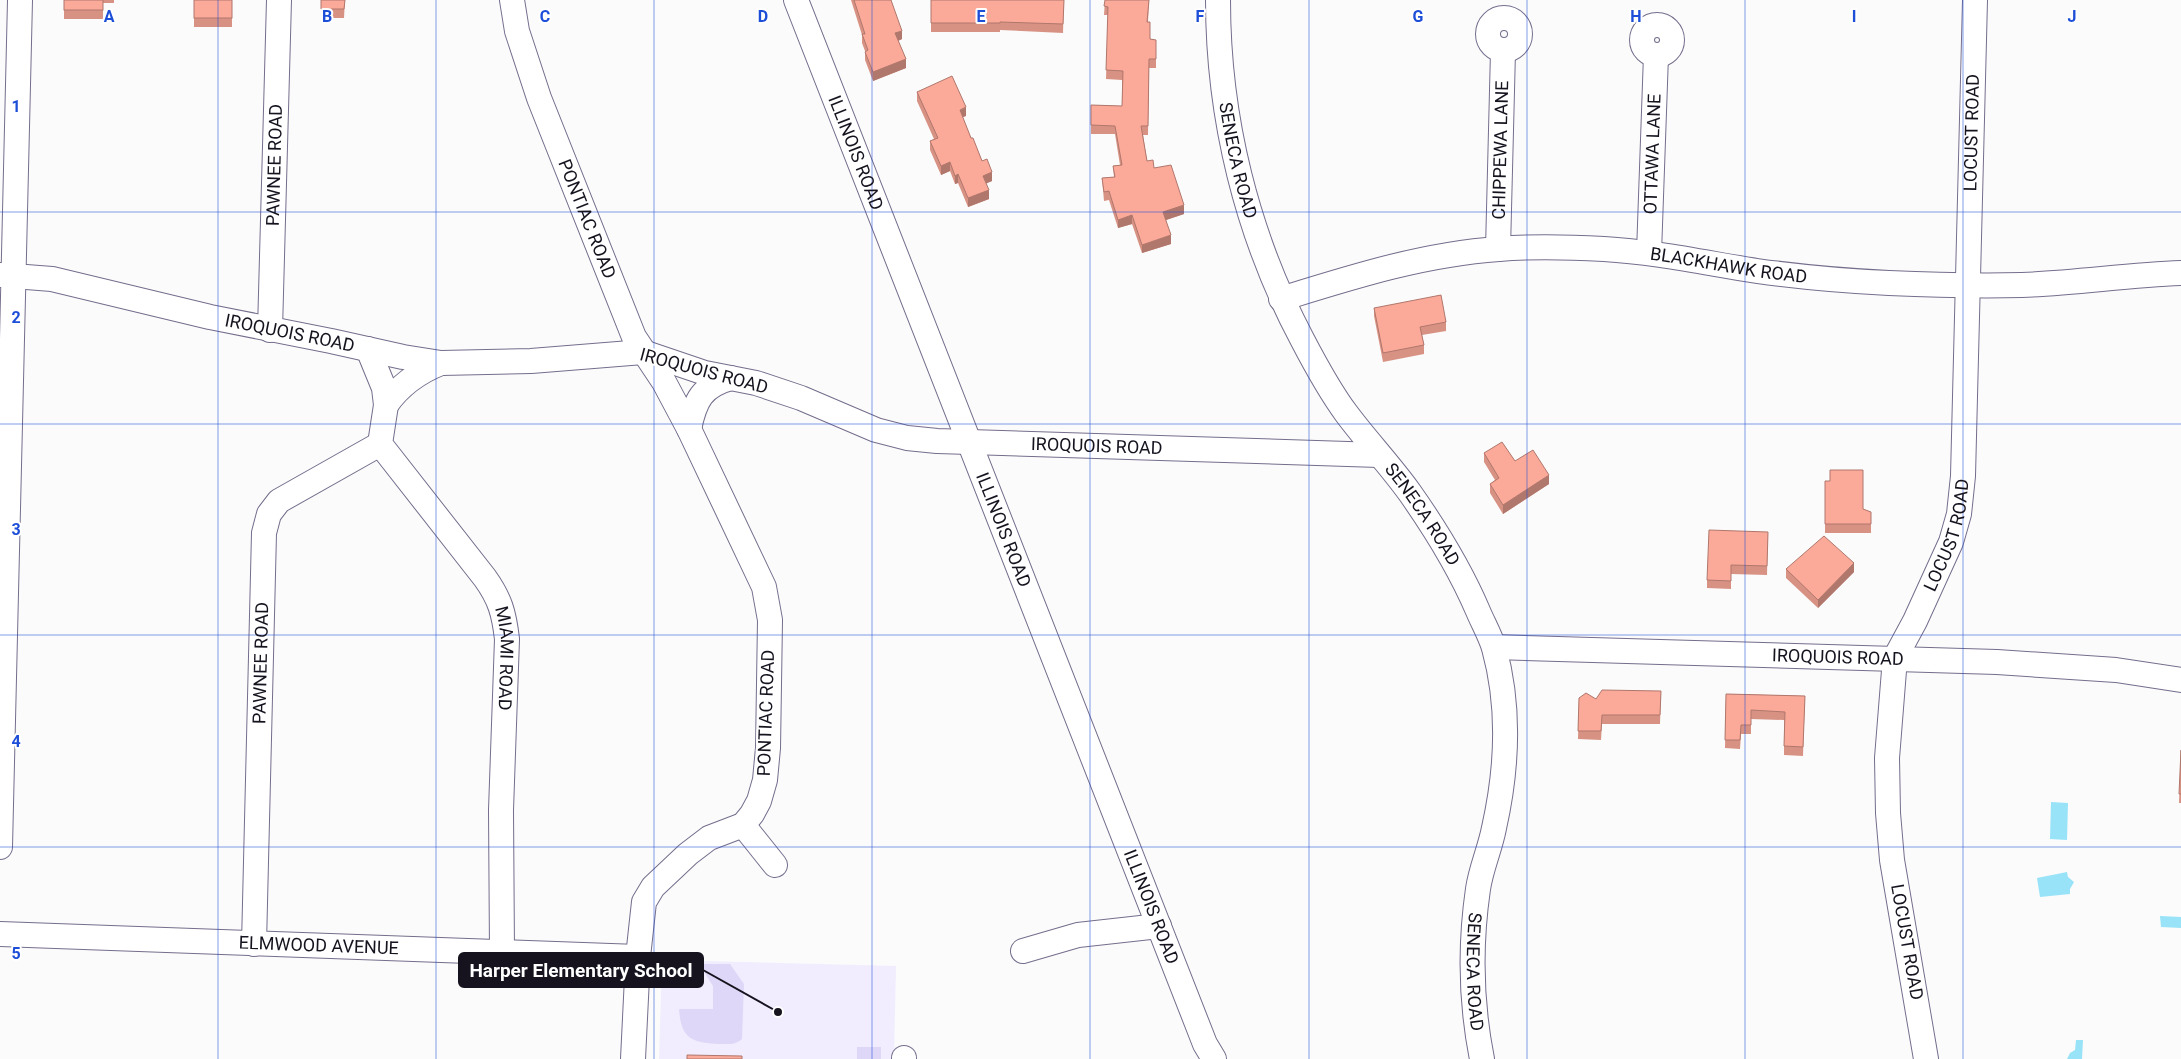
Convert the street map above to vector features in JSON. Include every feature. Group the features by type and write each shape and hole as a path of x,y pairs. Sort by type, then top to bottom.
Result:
{"street":[{"path":"0,847 7,275 20,0"},
{"name":"PAWNEE ROAD","path":"270,330 279,0"},
{"name":"PONTIAC ROAD","path":"512,0 517,30 539,98 634,336 664,382 689,429 764,587 770,620 768,748 765,780 759,801 743,825"},
{"name":"ILLINOIS ROAD","path":"796,0 1205,1044 1214,1059"},
{"name":"SENECA ROAD","path":"1218,0 1223,88 1231,140 1242,186 1260,243 1281,299 1317,368 1345,411 1409,492 1444,545 1469,591 1494,646 1502,693 1505,733 1502,790 1478,886 1473,936 1474,1005 1482,1059"},
{"name":"LOCUST ROAD","path":"1926,1059 1892,860 1888,813 1887,758 1895,658 1916,621 1950,542 1959,514 1963,476 1974,0"},
{"name":"CHIPPEWA LANE","path":"1498,249 1503,51"},
{"name":"OTTAWA LANE","path":"1649,253 1656,55"},
{"name":"BLACKHAWK ROAD","path":"1281,299 1357,275 1426,260 1498,249 1566,247 1649,253 1759,271 1889,283 2022,285 2118,276 2181,273"},
{"name":"IROQUOIS ROAD","path":"7,275 68,282 270,330 368,349 403,358 441,363 531,361 643,352 706,374 756,383 801,398 876,430 907,438 937,441 1180,450 1379,455"},
{"path":"368,349 384,388 386,405 380,444"},
{"path":"386,405 405,383 423,371 441,363"},
{"path":"689,429 692,413 706,390 716,382 731,378"},
{"name":"PAWNEE ROAD","path":"254,944 264,533 269,514 279,501 380,444"},
{"name":"MIAMI ROAD","path":"380,444 485,578 498,597 505,617 507,639 501,810 502,953"},
{"name":"IROQUOIS ROAD","path":"1494,646 1895,658 2116,670 2181,680"},
{"path":"633,1059 641,915 644,902 653,887 688,854 709,838 743,825 775,866"},
{"path":"1023,951 1078,935 1159,926"},
{"name":"ELMWOOD AVENUE","path":"0,934 638,957"}],"shaded area":[{"path":"662,960 896,966 894,1059 659,1059"},
{"path":"703,964 730,964 744,984 742,1039 732,1044 695,1040 685,1033 682,1027 679,1009 713,1009 713,986 703,970"},
{"path":"857,1047 881,1047 881,1059 857,1059"}],"water":[{"path":"2051,802 2068,803 2067,840 2050,839"},
{"path":"2067,872 2068,877 2074,882 2070,889 2070,894 2040,897 2037,878"},
{"path":"2160,916 2181,917 2181,928 2161,927"},
{"path":"2076,1040 2083,1040 2082,1059 2067,1059 2070,1053 2075,1050"}],"building":[{"path":"64,0 103,0 103,10 64,10"},
{"path":"194,0 232,0 232,18 194,18"},
{"path":"321,0 345,0 344,9 321,9"},
{"path":"854,0 891,0 902,31 895,33 906,59 873,72 865,52 868,50 862,34 865,34"},
{"path":"931,0 1064,0 1063,24 1000,22 931,23"},
{"path":"1105,0 1149,0 1147,22 1150,22 1150,39 1156,40 1156,59 1149,59 1148,126 1141,126 1147,161 1153,160 1154,168 1171,165 1184,205 1163,212 1171,235 1142,245 1132,215 1118,220 1109,191 1104,192 1102,178 1115,177 1113,166 1122,165 1115,126 1091,125 1091,105 1122,106 1123,71 1106,70 1108,7 1104,6"},
{"path":"952,76 966,107 960,110 971,138 973,138 982,161 987,159 992,172 983,176 989,190 968,198 958,174 955,176 950,162 941,166 930,141 938,138 917,92"},
{"path":"1441,295 1446,322 1420,327 1424,345 1383,353 1374,308"},
{"path":"1502,442 1515,461 1533,450 1549,475 1503,505 1490,484 1499,478 1484,453"},
{"path":"1830,470 1863,470 1863,509 1871,512 1871,524 1825,524 1825,481 1830,481"},
{"path":"1709,530 1768,532 1767,566 1731,565 1731,581 1707,580"},
{"path":"1824,536 1854,563 1818,600 1786,569"},
{"path":"1602,690 1661,691 1660,715 1602,715 1601,731 1578,731 1579,698 1586,693 1596,699"},
{"path":"1726,694 1805,696 1803,747 1784,746 1785,712 1751,710 1751,725 1741,725 1740,740 1725,740"},
{"path":"2181,750 2181,794 2179,794"},
{"path":"687,1055 742,1056 742,1059 687,1059"}],"place":[{"name":"Harper Elementary School","path":"778,1012"}]}
